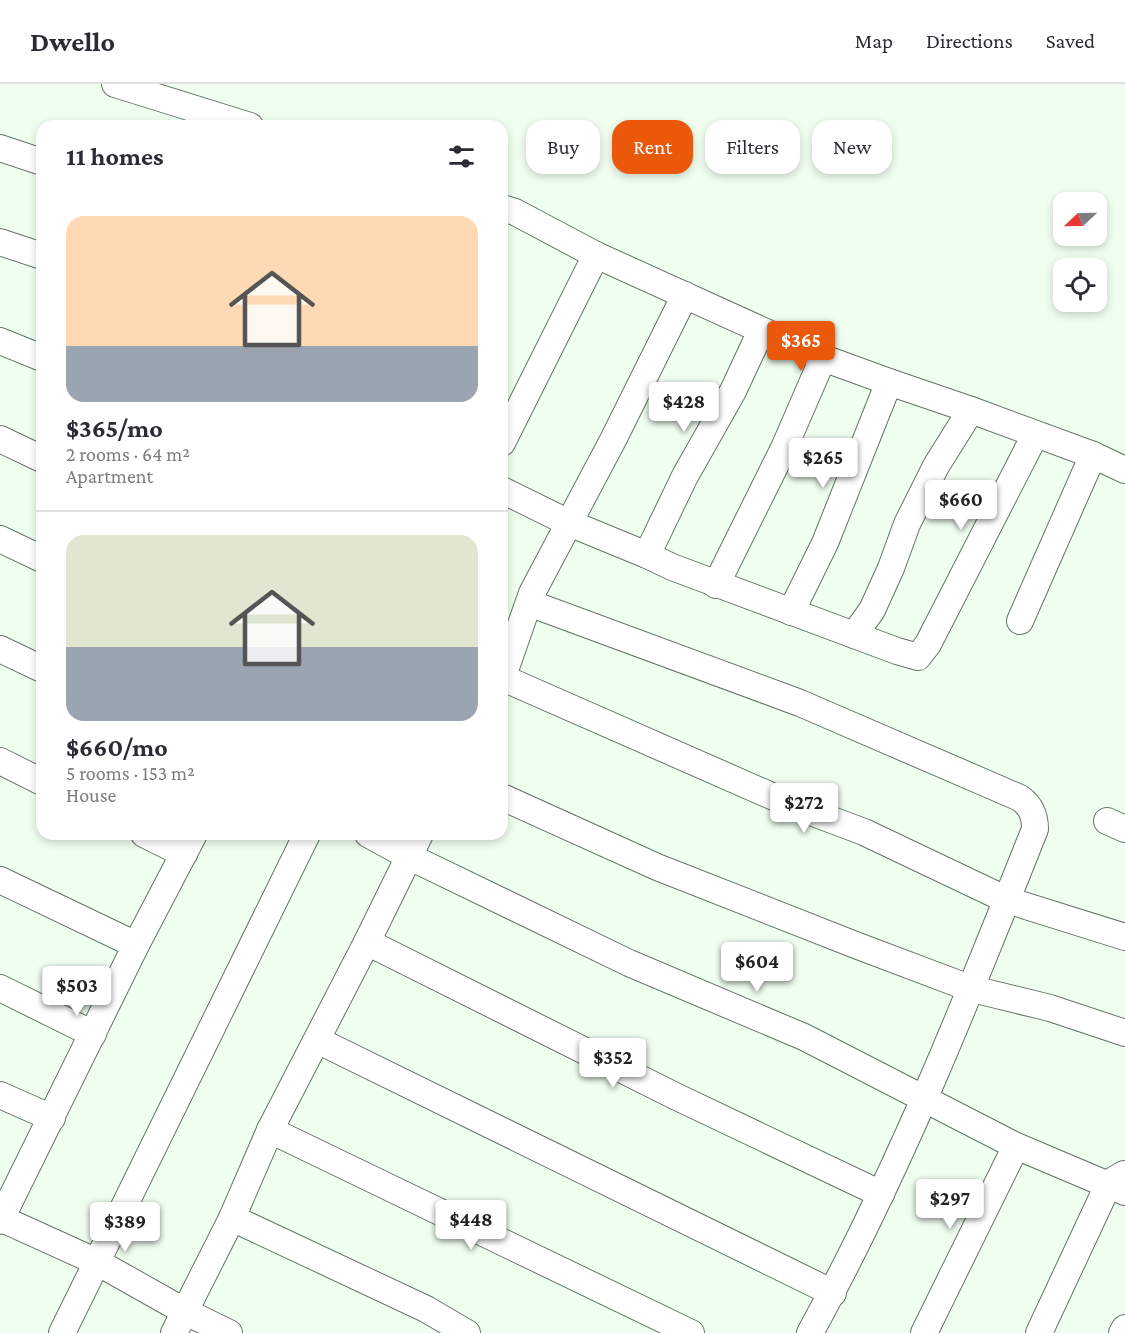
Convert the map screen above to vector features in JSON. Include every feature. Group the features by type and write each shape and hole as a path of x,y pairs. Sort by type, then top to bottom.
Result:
{"street":[{"path":"114,84 231,120"},
{"path":"0,148 36,160"},
{"path":"508,210 596,255 824,358 1093,455 1125,470"},
{"path":"0,242 36,254"},
{"path":"508,431 596,255"},
{"path":"508,664 529,603 685,295"},
{"path":"647,555 685,476 733,391 761,331"},
{"path":"0,341 36,356"},
{"path":"716,585 784,448 824,358"},
{"path":"791,612 825,543 889,382"},
{"path":"854,635 872,610 907,524 936,466 971,410"},
{"path":"508,493 569,523 716,585 913,657 921,655 1035,435"},
{"path":"0,439 36,456"},
{"path":"1020,621 1093,455"},
{"path":"0,539 36,556"},
{"path":"529,603 800,704 1020,798 1031,809 1035,829 972,989 925,1100 833,1293 810,1333"},
{"path":"0,649 36,666"},
{"path":"508,681 792,805 864,832 1007,900 1125,937"},
{"path":"0,761 36,779"},
{"path":"508,800 657,867 972,989 1050,1008 1125,1033"},
{"path":"171,840 189,844 135,945 52,1118 0,1219 97,1262 179,1322 229,1333"},
{"path":"62,1333 304,840"},
{"path":"379,840 629,963 804,1037 1016,1146 1120,1183 1039,1333"},
{"path":"179,1322 232,1218 270,1130 417,840"},
{"path":"0,880 135,945"},
{"path":"367,942 675,1096 880,1194"},
{"path":"0,988 93,1034"},
{"path":"317,1040 833,1293"},
{"path":"0,1095 52,1118"},
{"path":"270,1130 691,1333"},
{"path":"924,1333 1016,1146"},
{"path":"232,1218 426,1309 467,1333"},
{"path":"1122,1333 1125,1328"}]}
